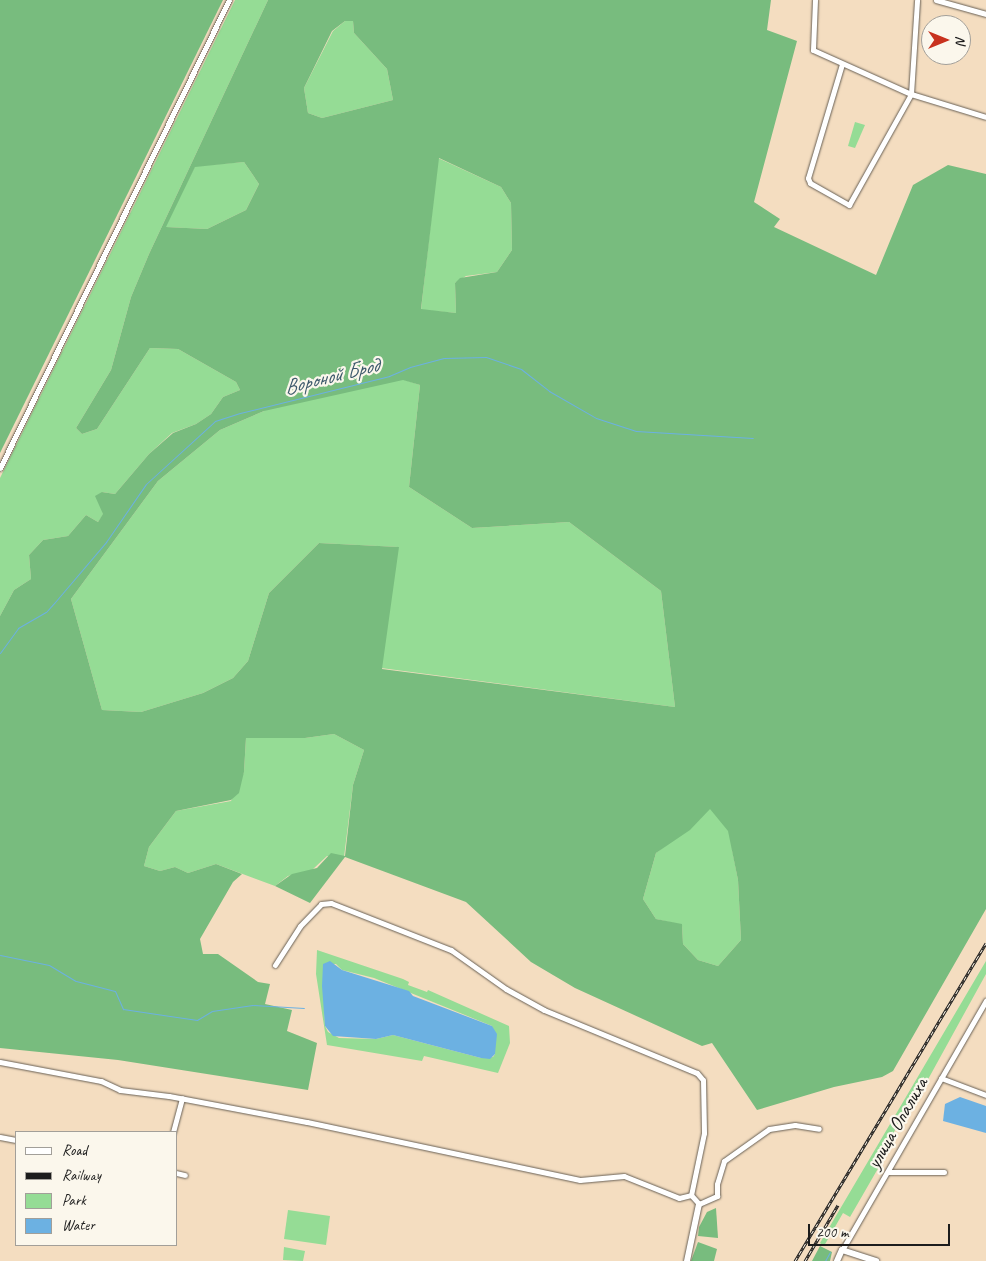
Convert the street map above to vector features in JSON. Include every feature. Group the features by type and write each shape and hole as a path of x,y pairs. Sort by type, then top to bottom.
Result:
{"street":[{"path":"0,468 229,0"},
{"path":"816,0 813,50 911,94 986,117"},
{"path":"842,64 808,178 810,183 847,205 853,204 911,94 917,0"},
{"path":"936,0 986,14"},
{"path":"275,965 300,926 321,904 331,903 452,950 506,989 544,1010 697,1073 703,1080 704,1133 691,1195"},
{"name":"улица Опалиха","path":"837,1261 986,1001"},
{"path":"0,1062 102,1081 120,1090 182,1098 580,1180 624,1176 679,1198 691,1195"},
{"path":"941,1078 986,1095"},
{"path":"173,1131 182,1098"},
{"path":"698,1201 717,1196 717,1184 724,1161 762,1132 795,1125 819,1129"},
{"path":"0,1137 15,1140"},
{"path":"888,1172 944,1172"},
{"path":"178,1173 185,1175"},
{"path":"691,1195 698,1201"},
{"path":"687,1261 698,1201"},
{"path":"842,1250 876,1261"}],"green space":[{"path":"0,0 223,0 0,453"},
{"path":"235,0 268,0 149,254 131,297 111,370 76,428 82,434 97,429 150,348 178,349 236,382 240,390 223,397 211,414 196,424 172,433 149,454 115,494 102,492 103,515 98,522 86,515 68,536 43,540 29,555 31,579 14,590 0,616 0,478"},
{"path":"268,0 771,0 767,30 797,41 754,202 780,219 774,227 876,275 913,185 948,165 986,174 986,909 893,1071 882,1077 834,1087 757,1110 712,1043 702,1046 575,988 531,962 466,902 345,857 310,903 275,886 292,874 317,868 331,853 345,856 353,785 364,750 334,734 305,738 246,738 244,772 239,793 231,800 176,811 149,847 144,866 160,871 175,867 188,873 216,864 242,874 233,882 200,939 203,954 218,954 258,982 270,984 265,1004 292,1010 287,1031 317,1043 308,1090 118,1060 0,1048 0,616 14,590 31,579 29,555 43,540 68,536 86,515 98,522 103,514 95,496 102,492 115,494 149,454 173,433 196,424 211,414 223,397 240,390 236,382 178,349 150,348 97,429 82,434 76,428 111,370 131,297 149,254","holes":["345,21 353,21 354,33 387,69 393,100 322,118 308,113 304,88 332,31","439,158 501,187 511,203 512,250 497,272 460,278 455,283 456,313 421,309","244,162 259,184 246,210 207,229 166,227 195,167","403,380 420,385 409,487 472,528 569,522 661,591 675,707 382,669 399,547 319,543 269,593 248,661 233,678 203,693 141,712 102,710 71,599 158,481 220,430 264,411","710,809 728,831 738,880 741,940 718,966 698,960 683,944 682,924 656,919 643,899 656,853 690,830"]},
{"path":"345,21 353,21 354,33 387,69 393,100 322,118 308,113 304,88 333,31"},
{"path":"855,122 865,125 855,148 848,146"},
{"path":"438,158 501,187 511,203 512,250 497,272 466,276 455,283 456,313 421,310"},
{"path":"244,162 259,184 246,210 207,229 165,227 195,166"},
{"path":"986,287 986,364 982,364 874,451 858,492 781,460 763,664 762,715 744,777 746,859 732,849 738,880 741,940 718,966 698,960 683,944 682,925 656,919 643,899 656,853 701,818 695,807 752,682 760,498 742,451 616,437 478,366 405,380 420,385 409,487 472,528 569,522 661,591 675,707 381,668 398,547 319,543 269,593 248,661 233,678 203,693 141,712 102,710 71,599 158,481 220,430 264,411 280,388 421,350 489,343 539,367 595,406 645,423 767,428 805,442 851,444 893,319"},
{"path":"334,734 364,750 353,785 344,857 327,856 312,870 288,876 275,886 216,864 188,873 175,867 160,871 144,866 149,847 176,811 231,801 244,772 246,738 305,738"},
{"path":"317,950 403,979 409,982 408,985 427,992 428,990 509,1026 510,1043 498,1073 424,1056 422,1061 327,1045 316,974","holes":["323,964 336,964 342,970 374,978 492,1026 495,1054 493,1057 481,1058 393,1035 376,1039 339,1038 328,1032 325,1026"]},
{"path":"986,961 986,974 904,1123 899,1122 892,1136 895,1139 850,1217 843,1213 824,1246 820,1243"},
{"path":"716,1208 718,1238 698,1236 699,1227 707,1212"},
{"path":"288,1210 330,1216 326,1245 284,1239"},
{"path":"698,1242 717,1249 714,1261 691,1261"},
{"path":"820,1246 832,1252 830,1261 812,1261"},
{"path":"284,1247 305,1251 303,1261 283,1260"}],"water":[{"path":"330,961 342,970 409,991 413,996 492,1026 497,1034 495,1054 490,1059 481,1058 393,1035 376,1039 333,1036 325,1026 322,986 323,964"},
{"path":"960,1097 986,1106 986,1133 943,1121 945,1104"}],"waterway":[{"name":"Вороной Брод","path":"0,653 18,628 46,612 55,602 106,542 146,484 215,421 240,413 389,376 410,367 444,358 486,357 521,369 549,391 596,418 636,431 753,438"},
{"path":"0,955 49,965 76,981 115,991 123,1009 197,1020 212,1011 253,1005 304,1008"},
{"path":"825,1261 830,1252"}],"railway":[{"path":"795,1261 986,943"},
{"path":"805,1261 838,1205"}]}
